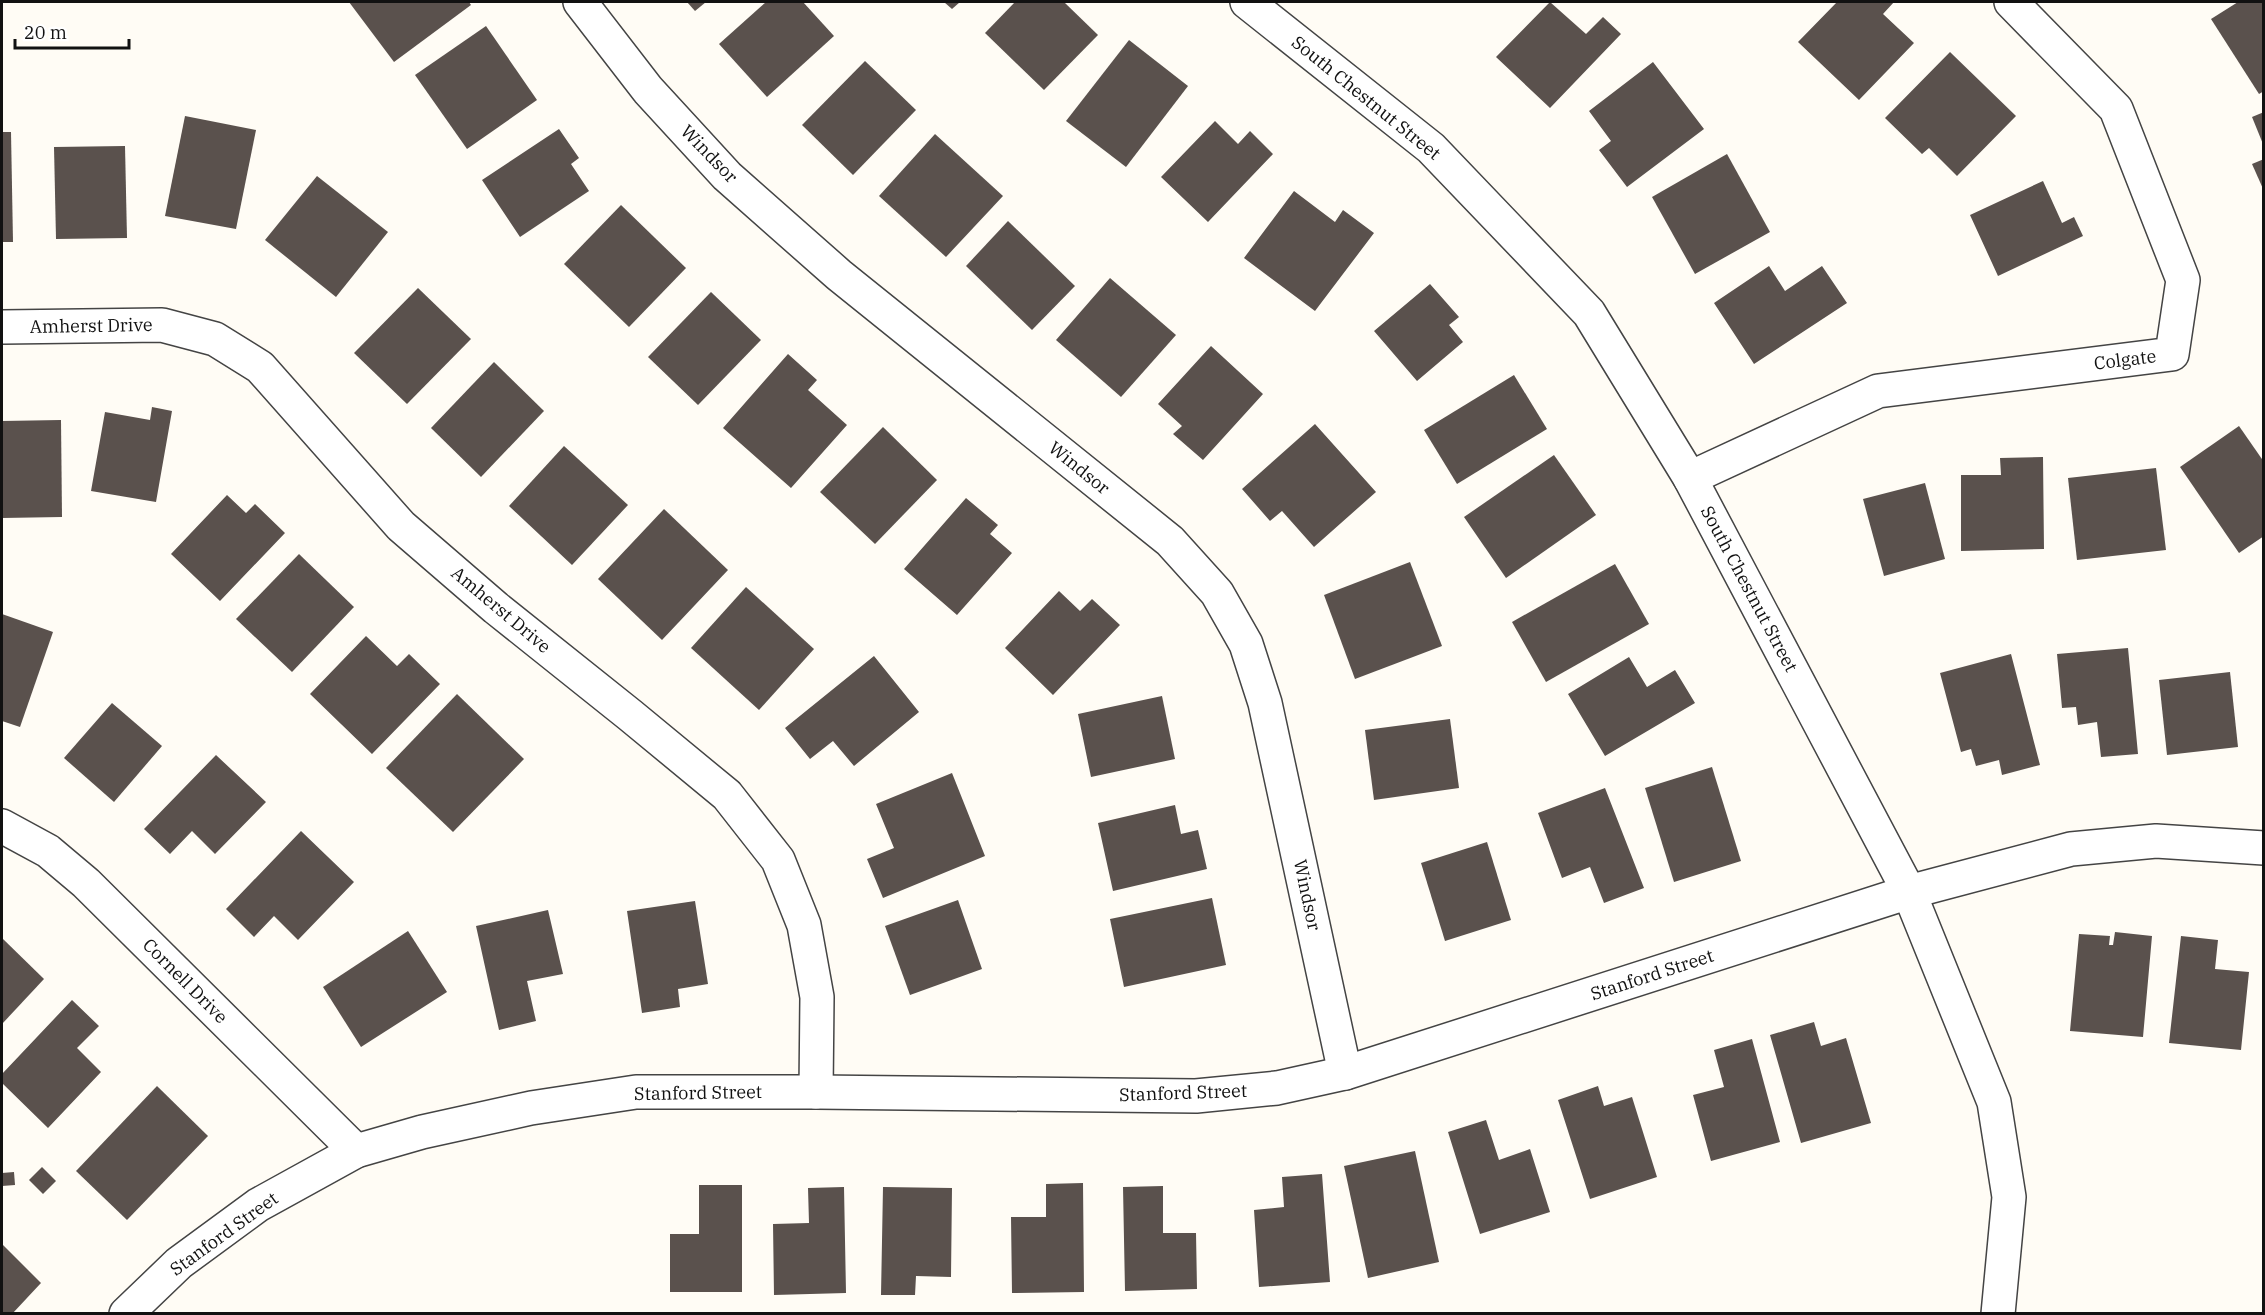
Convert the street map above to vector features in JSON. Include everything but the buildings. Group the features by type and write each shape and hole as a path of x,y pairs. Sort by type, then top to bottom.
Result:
{"street":[{"name":"Windsor","path":"580,2 648,90 727,176 839,275 1170,541 1217,593 1246,644 1265,703 1345,1073"},
{"name":"South Chestnut Street","path":"1247,2 1431,148 1589,313 1690,478 1909,892 1994,1102 2009,1197 1998,1314"},
{"name":"Colgate","path":"1690,478 1878,391 2172,354 2183,280 2116,109 2012,2"},
{"name":"Amherst Drive","path":"2,327 162,326 215,339 260,367 402,526 496,608 727,795 778,860 804,925 817,997 816,1092"},
{"name":"Cornell Drive","path":"2,826 48,852 86,883 356,1151"},
{"name":"Stanford Street","path":"126,1314 180,1263 258,1205 356,1151 422,1132 531,1108 636,1092 1196,1096 1277,1088 1345,1073 1909,892 2070,849 2156,841 2264,848"}]}
